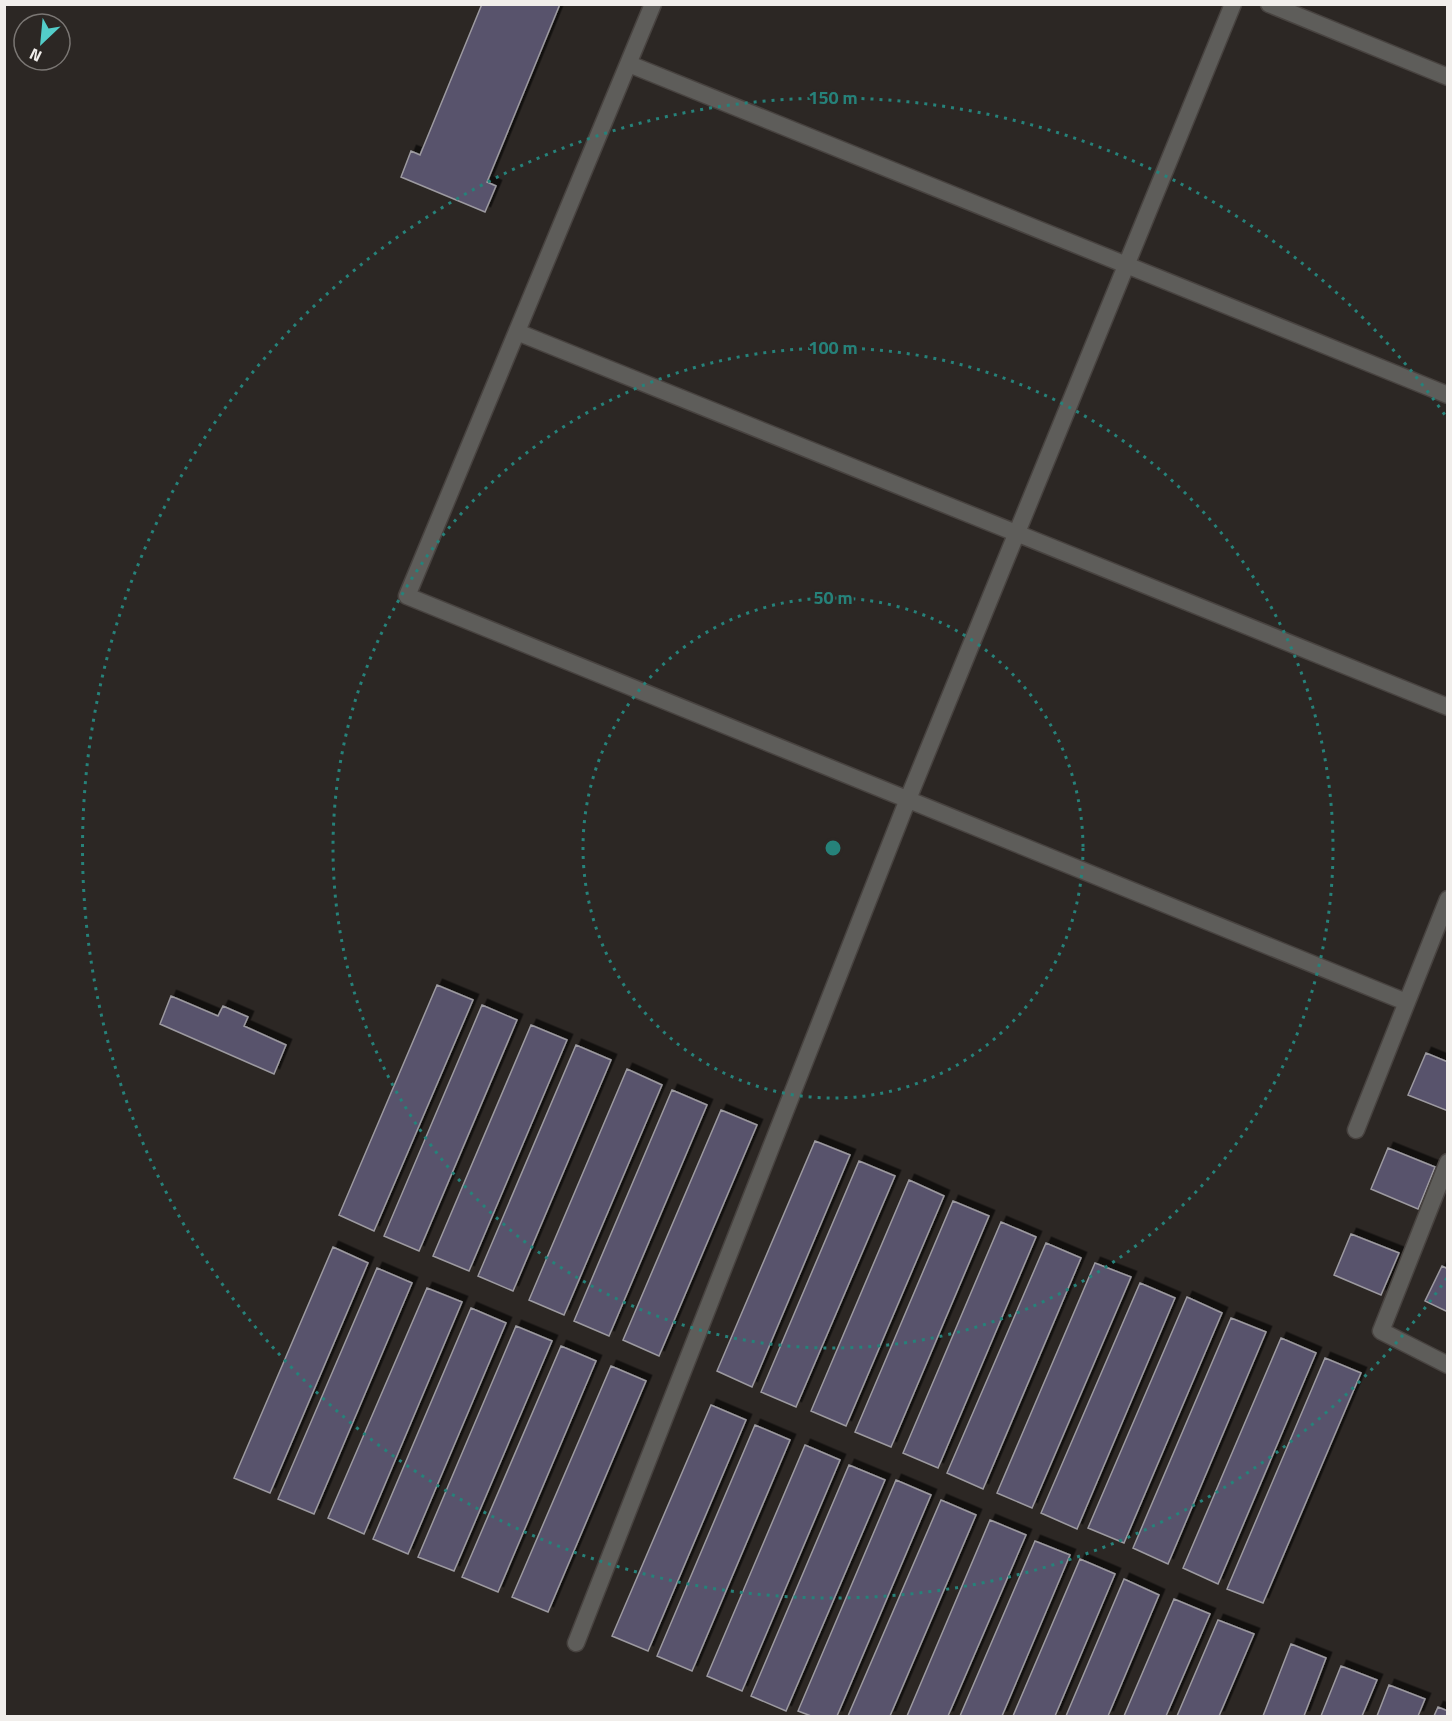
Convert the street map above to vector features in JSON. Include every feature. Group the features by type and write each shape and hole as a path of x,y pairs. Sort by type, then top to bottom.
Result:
{"street":[{"path":"653,4 407,596 1406,1002"},
{"path":"576,1643 908,799 1233,4"},
{"path":"1269,4 1448,77"},
{"path":"629,64 1448,395"},
{"path":"517,332 1448,708"},
{"path":"1356,1130 1448,899"},
{"path":"1448,1162 1381,1331 1448,1365"}],"building":[{"path":"482,4 560,4 487,182 496,186 485,212 401,177 411,151 420,155"},
{"path":"437,985 473,1000 374,1231 339,1215"},
{"path":"171,996 218,1016 223,1006 248,1017 244,1026 286,1045 274,1074 160,1024"},
{"path":"482,1005 517,1020 419,1251 384,1236"},
{"path":"531,1025 567,1040 469,1271 433,1256"},
{"path":"576,1045 611,1060 513,1291 478,1276"},
{"path":"1426,1053 1448,1062 1448,1111 1408,1095"},
{"path":"627,1069 662,1085 564,1315 529,1300"},
{"path":"672,1090 707,1105 609,1336 574,1321"},
{"path":"721,1110 757,1125 659,1356 623,1340"},
{"path":"815,1141 850,1155 752,1387 717,1371"},
{"path":"1388,1148 1435,1167 1418,1209 1371,1189"},
{"path":"859,1161 895,1176 796,1407 761,1392"},
{"path":"909,1180 944,1196 846,1426 811,1411"},
{"path":"953,1201 989,1216 891,1447 855,1432"},
{"path":"1001,1222 1036,1237 938,1468 903,1453"},
{"path":"1351,1234 1399,1253 1381,1295 1334,1275"},
{"path":"1046,1243 1081,1258 983,1489 947,1473"},
{"path":"333,1247 368,1263 270,1493 234,1478"},
{"path":"1095,1263 1131,1277 1032,1508 997,1493"},
{"path":"1442,1266 1448,1269 1448,1312 1425,1301"},
{"path":"377,1268 412,1283 314,1514 278,1499"},
{"path":"1140,1283 1175,1298 1077,1529 1041,1513"},
{"path":"427,1288 462,1302 364,1534 328,1518"},
{"path":"1187,1297 1222,1313 1124,1543 1088,1528"},
{"path":"471,1308 506,1323 408,1554 373,1539"},
{"path":"1231,1318 1266,1332 1168,1564 1133,1548"},
{"path":"516,1326 552,1341 454,1571 418,1557"},
{"path":"1281,1338 1316,1353 1218,1584 1183,1568"},
{"path":"561,1346 596,1361 498,1592 462,1577"},
{"path":"1325,1358 1361,1373 1263,1603 1227,1589"},
{"path":"611,1366 646,1381 548,1612 512,1597"},
{"path":"711,1405 746,1420 648,1651 612,1636"},
{"path":"755,1425 790,1440 692,1671 657,1656"},
{"path":"805,1445 840,1460 742,1691 707,1676"},
{"path":"849,1465 885,1480 786,1711 751,1696"},
{"path":"896,1480 931,1495 837,1716 811,1716 798,1711"},
{"path":"941,1500 976,1515 890,1716 848,1716"},
{"path":"990,1520 1026,1535 948,1716 907,1716"},
{"path":"1035,1541 1070,1555 1002,1716 960,1716"},
{"path":"1080,1559 1115,1574 1055,1716 1013,1716"},
{"path":"1124,1579 1159,1595 1108,1716 1066,1716"},
{"path":"1174,1599 1210,1614 1166,1716 1124,1716"},
{"path":"1218,1620 1254,1634 1219,1716 1177,1716"},
{"path":"1291,1644 1326,1658 1304,1716 1263,1716"},
{"path":"1341,1666 1377,1680 1362,1716 1321,1716"},
{"path":"1389,1685 1425,1699 1418,1716 1377,1716"},
{"path":"1438,1707 1448,1711 1448,1716 1434,1716"}]}
